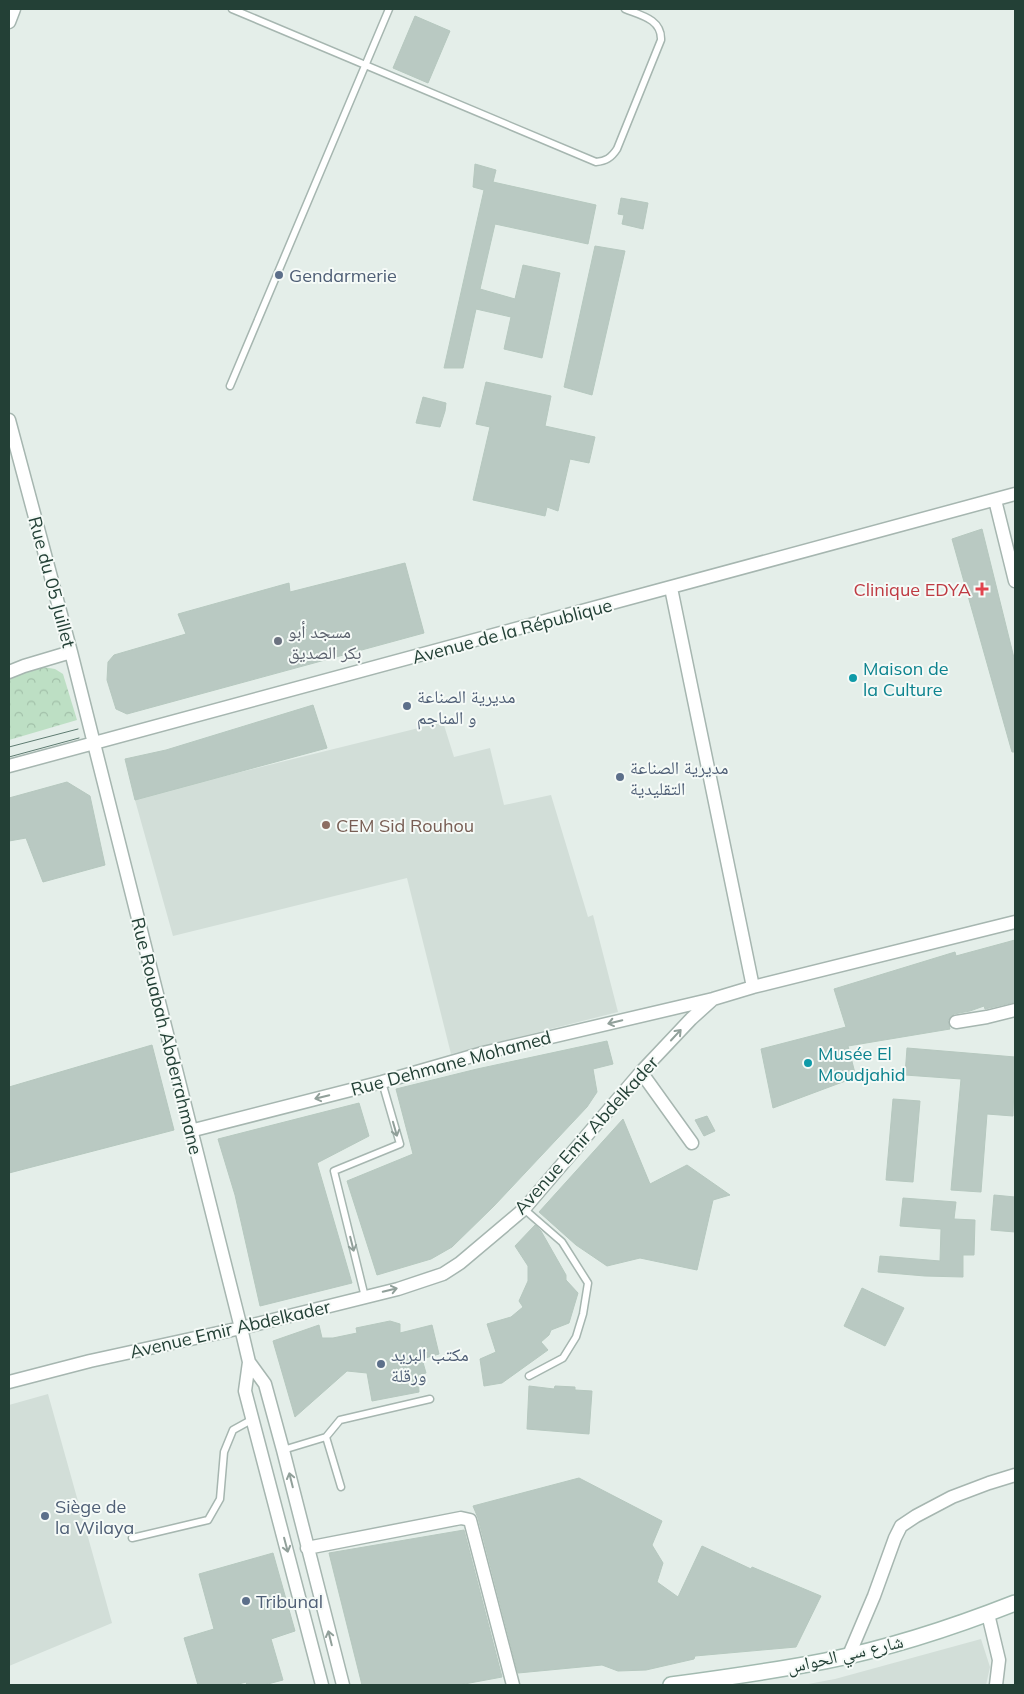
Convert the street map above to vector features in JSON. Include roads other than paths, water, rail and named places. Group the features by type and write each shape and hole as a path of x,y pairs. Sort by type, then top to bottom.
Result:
{"street":[{"path":"9,22 14,9"},
{"name":"Rue du 05 Juillet","path":"9,420 71,652 93,744"},
{"name":"Avenue de la République","path":"9,766 1015,494"},
{"path":"995,500 1015,581"},
{"path":"671,588 753,986"},
{"path":"9,672 71,652"},
{"name":"Rue Rouabah Abderrahmane","path":"93,744 249,1362"},
{"name":"Avenue Emir Abdelkader","path":"9,1382 90,1361 241,1328 365,1297 443,1274 460,1263 524,1209 641,1072 691,1019 713,999 753,986 1015,922"},
{"name":"Rue Dehmane Mohamed","path":"190,1131 382,1082 483,1053 713,999"},
{"path":"956,1022 1015,1010"},
{"path":"641,1072 692,1143"},
{"path":"249,1362 246,1391 322,1685"},
{"path":"249,1362 265,1384 343,1685"},
{"path":"849,1656 901,1526 952,1497 1015,1475"},
{"path":"307,1548 461,1518 470,1520 513,1685"},
{"name":"شارع سي الحواس","path":"671,1685 769,1671 849,1656 935,1632 1015,1603"},
{"path":"988,1614 999,1660 996,1685"}],"lane":[{"path":"232,9 596,162 604,161 612,156 617,149 661,40 660,30 653,21 625,9"},
{"path":"230,386 389,9"},
{"path":"365,1297 334,1171 400,1144 382,1082"},
{"path":"524,1209 562,1242 588,1283 583,1314 576,1337 563,1358 529,1376"},
{"path":"283,1450 326,1437 340,1420 430,1399"},
{"path":"132,1538 208,1520 220,1499 224,1452 233,1430 253,1419"},
{"path":"326,1437 341,1487"}],"tram line":[{"path":"9,747 78,729"},
{"path":"9,757 79,738"}],"place":[{"name":"Gendarmerie","path":"279,275"},
{"name":"Clinique EDYA","path":"982,589"},
{"name":"مسجد أبو بكر الصديق","path":"278,641"},
{"name":"Maison de la Culture","path":"853,678"},
{"name":"مديرية الصناعة و المناجم","path":"407,706"},
{"name":"مديرية الصناعة التقليدية","path":"620,777"},
{"name":"CEM Sid Rouhou","path":"326,825"},
{"name":"Musée El Moudjahid","path":"808,1063"},
{"name":"مكتب البريد ورقلة","path":"381,1364"},
{"name":"Siège de la Wilaya","path":"45,1516"},
{"name":"Tribunal","path":"246,1601"}]}
